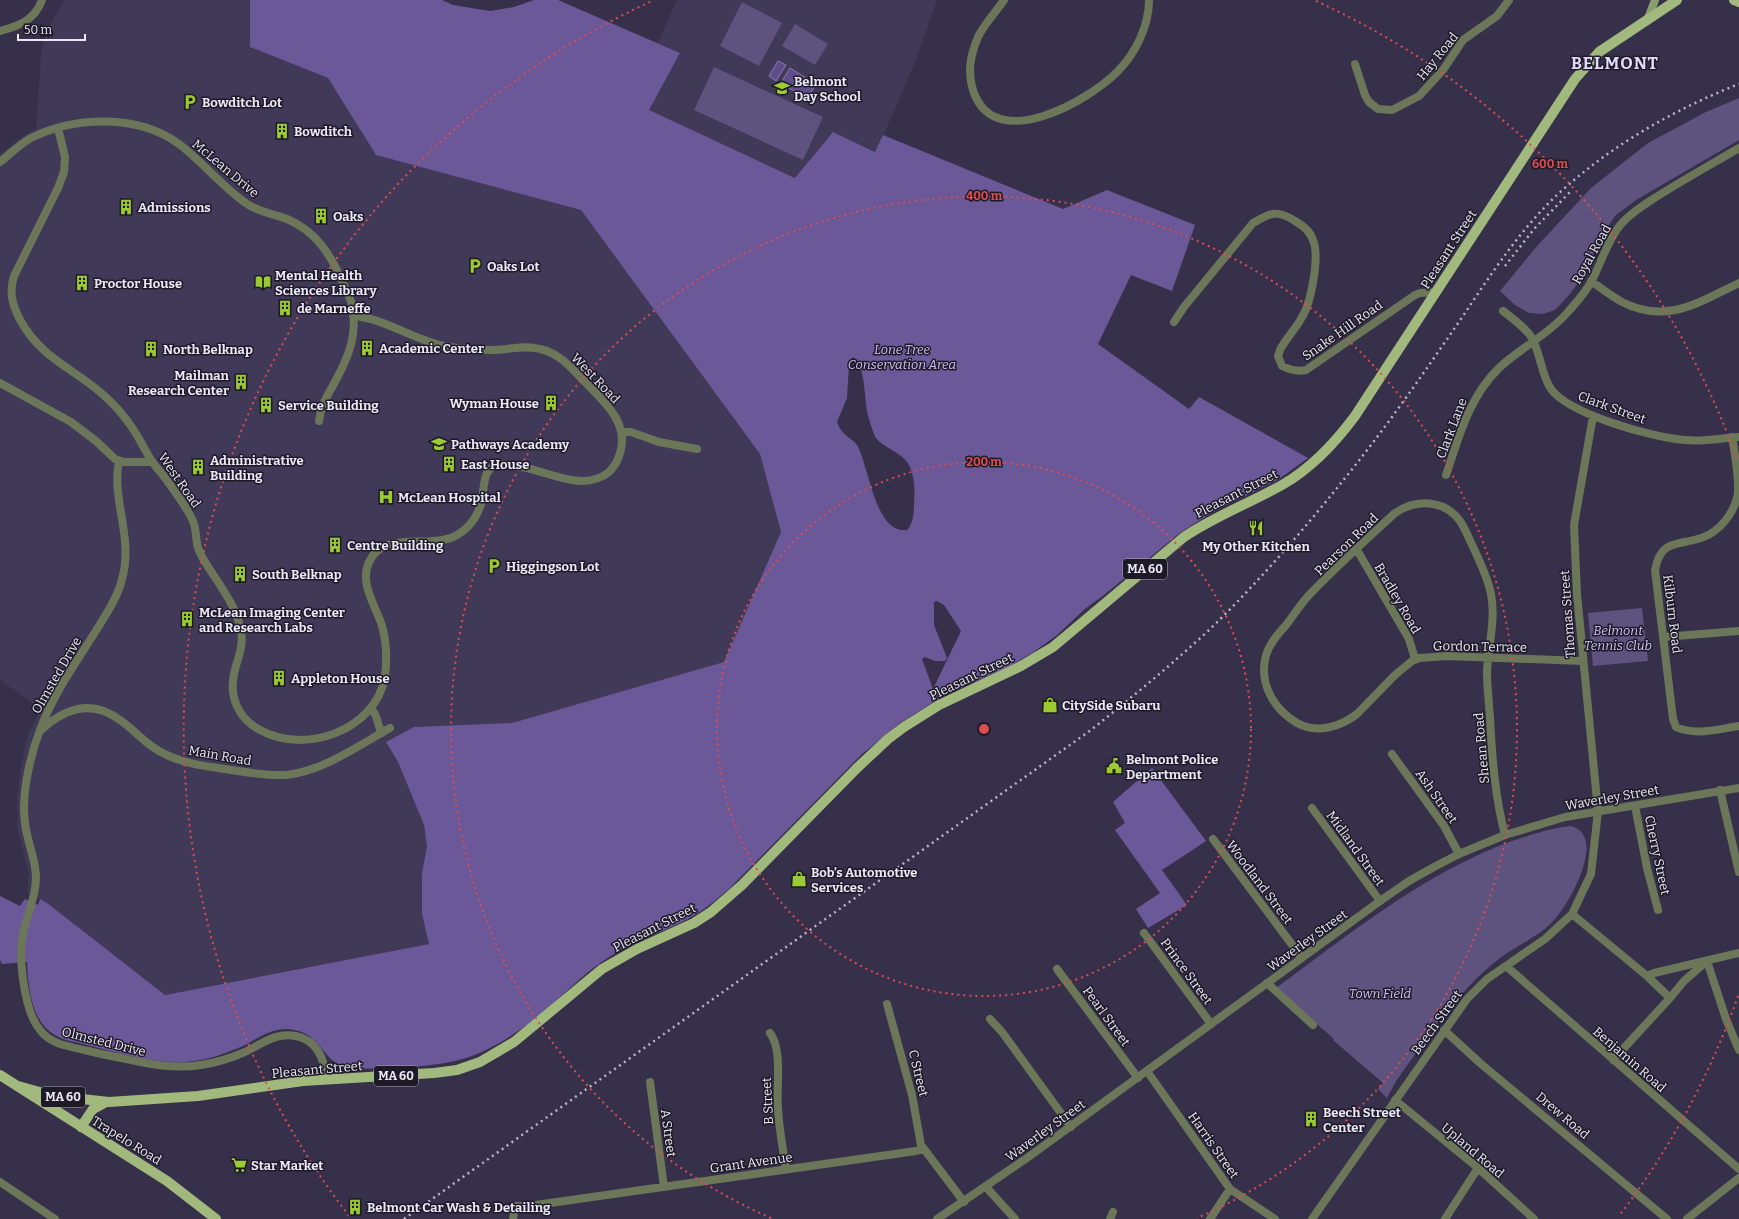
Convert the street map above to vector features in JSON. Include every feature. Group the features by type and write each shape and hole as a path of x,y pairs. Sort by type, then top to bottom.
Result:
{"main road":[{"path":"1646,21 1655,0"},
{"name":"Pleasant Street","path":"81,1127 93,1109 100,1104 109,1102 198,1096 326,1079 434,1074 457,1070 480,1062 514,1042 602,969 627,954 694,923 711,912 742,885 865,760 904,727 939,705 1021,666 1053,647 1184,537 1208,522 1283,485 1314,462 1334,443 1351,422 1574,79 1599,52 1677,0"},
{"path":"1734,0 1739,2"},
{"name":"Trapelo Road","path":"0,1075 167,1181 211,1218"},
{"name":"Pleasant Street","path":"18,1086 54,1096 109,1102"}],"street":[{"path":"0,31 19,26 28,21 35,14 42,0"},
{"path":"1004,0 979,35 969,66 970,82 976,99 988,112 1003,119 1021,120 1042,117 1068,107 1100,87 1119,70 1136,48 1149,11 1149,0"},
{"name":"Hay Road","path":"1355,64 1365,95 1369,102 1378,109 1392,110 1419,96 1443,70 1463,40 1497,16 1509,0"},
{"name":"McLean Drive","path":"0,162 30,139 58,128 96,122 122,123 160,134 178,144 248,205 287,219 301,226 313,235 328,253 335,265 350,299 353,316 353,340 351,350 336,381 326,394 319,421"},
{"name":"West Road","path":"58,128 65,157 64,172 58,188 17,269 11,288 12,300 20,320 35,343 46,354 91,384 111,401 136,433 147,454 149,462 159,470 190,515 195,527 198,549 232,607 239,623 242,642 233,678 233,690 236,707 247,722 258,730 273,736 294,740 327,736 341,731 357,721 371,708 381,692 386,660 383,630 367,583 367,568 373,556 381,549 391,545 442,540 453,537 461,532 469,525 478,511 482,500 486,474 493,466 503,465 524,467 573,480 590,480 601,477 614,466 620,457 622,446 621,432 618,422 610,409 563,360 552,353 537,348 473,350 447,346 426,341 364,317 353,316"},
{"name":"Royal Road","path":"1532,341 1560,321 1577,302 1591,282 1606,248 1618,227 1632,214 1683,179 1739,148"},
{"name":"Snake Hill Road","path":"1174,322 1184,307 1253,223 1268,214 1284,215 1304,227 1311,236 1315,246 1315,262 1308,306 1302,318 1280,350 1278,356 1282,366 1296,371 1306,370 1415,295 1420,293 1435,292"},
{"path":"1591,282 1622,302 1633,307 1659,312 1686,308 1739,283"},
{"name":"Clark Street","path":"1503,311 1530,336 1545,379 1553,392 1567,403 1593,416 1674,439 1701,441 1736,437"},
{"name":"Clark Lane","path":"1446,475 1465,419 1476,398 1487,381 1532,341"},
{"path":"0,383 72,422 96,441 112,458 119,461 149,462"},
{"name":"Thomas Street","path":"1593,416 1575,511 1574,525 1577,594 1598,811"},
{"path":"621,432 631,432 659,442 697,450"},
{"name":"Kilburn Road","path":"1736,437 1738,485 1736,500 1729,516 1722,524 1708,535 1673,544 1665,549 1658,558 1655,570 1673,719 1676,727 1684,731 1698,732 1739,726"},
{"name":"Olmsted Drive","path":"119,461 117,478 126,546 122,579 108,611 51,704 39,732 29,771 25,801 25,822 36,866 36,879 35,890 23,932 21,963 25,991 32,1016 39,1030 51,1040 64,1046 149,1064 174,1067 215,1062 246,1052 272,1038 283,1035 294,1036 308,1041 316,1047 324,1061 326,1079"},
{"name":"Pearson Road","path":"1268,650 1274,639 1310,594 1395,513 1412,504 1423,503 1435,505 1449,511 1460,521"},
{"name":"Shean Road","path":"1460,521 1483,569 1491,592 1493,613 1487,672 1491,747 1499,814 1505,835"},
{"name":"Bradley Road","path":"1357,550 1410,639 1415,659"},
{"path":"1664,637 1739,631"},
{"name":"Gordon Terrace","path":"1268,650 1265,660 1265,680 1268,692 1275,704 1287,716 1301,725 1317,728 1332,727 1357,714 1395,675 1415,659 1447,656 1583,661"},
{"name":"Main Road","path":"39,732 54,718 69,711 86,708 98,710 114,716 149,745 177,760 193,764 280,775 295,773 316,767 390,728"},
{"path":"371,708 376,715 382,732"},
{"name":"Ash Street","path":"1392,754 1444,826 1459,854"},
{"name":"Waverley Street","path":"937,1219 964,1202 1071,1126 1380,901 1421,874 1459,854 1505,835 1565,816 1635,806 1720,790 1739,788"},
{"path":"1720,790 1739,872"},
{"name":"Cherry Street","path":"1635,806 1647,868 1658,910"},
{"name":"Midland Street","path":"1312,808 1380,901"},
{"name":"Beech Street","path":"1312,1219 1467,999 1487,979 1545,939 1572,914 1591,874 1598,811"},
{"name":"Woodland Street","path":"1214,839 1302,958"},
{"path":"1572,914 1647,976 1670,998"},
{"name":"Prince Street","path":"1144,933 1211,1024"},
{"path":"1647,976 1654,973 1739,953"},
{"path":"1613,1060 1684,981 1707,961"},
{"path":"1707,961 1726,1019 1739,1050"},
{"name":"Benjamin Road","path":"1506,966 1739,1169"},
{"name":"Pearl Street","path":"1057,969 1138,1078"},
{"path":"1267,983 1313,1025"},
{"name":"C Street","path":"888,1004 910,1083 920,1142 923,1149"},
{"path":"990,1019 1002,1032 1071,1126"},
{"name":"Drew Road","path":"1444,1030 1480,1063 1667,1219"},
{"name":"B Street","path":"770,1033 774,1040 777,1055 778,1107 786,1170"},
{"name":"Harris Street","path":"1147,1071 1230,1189 1275,1219"},
{"name":"A Street","path":"650,1082 664,1187"},
{"name":"Upland Road","path":"1395,1100 1478,1168 1534,1219"},
{"path":"923,1149 964,1202"},
{"name":"Grant Avenue","path":"513,1219 516,1206 529,1206 923,1149"},
{"path":"1445,1219 1478,1168"},
{"path":"1687,1219 1739,1178"},
{"path":"0,1182 55,1219"},
{"path":"986,1186 1015,1219"},
{"path":"1210,1219 1230,1189"}],"shaded area":[{"name":"McLean Hospital","path":"65,0 250,0 250,47 328,78 376,155 581,210 760,454 781,532 725,662 512,723 415,727 387,742 398,762 424,825 427,846 422,873 422,914 429,944 164,995 47,903 27,893 29,874 18,831 17,799 26,743 29,733 41,709 0,680 0,154 20,138 36,129 41,55 45,33"},
{"name":"Belmont Day School","path":"677,0 937,0 914,65 876,152 833,132 796,178 648,110 680,53 658,43"},
{"path":"778,61 786,65 776,81 769,76"},
{"path":"790,68 816,84 807,99 781,83"}],"green space":[{"name":"Lone Tree Conservation Area","path":"250,0 442,0 453,5 490,11 514,7 534,0 558,0 680,53 649,110 795,178 833,132 875,152 883,135 1063,209 1107,190 1195,225 1172,291 1131,275 1098,344 1189,409 1199,397 1308,458 1279,479 1213,512 1181,532 1086,608 1056,636 1032,653 1008,667 945,695 900,723 861,755 730,888 713,902 687,919 630,945 603,961 529,1023 506,1039 481,1052 458,1060 429,1065 354,1069 343,1067 335,1062 309,1036 300,1031 288,1029 270,1032 229,1052 190,1062 162,1061 140,1058 62,1039 52,1033 39,1019 33,1004 29,987 27,962 2,964 0,960 0,896 20,906 25,899 38,905 40,899 47,903 165,995 429,944 422,914 422,873 427,846 424,825 398,762 386,742 414,727 512,723 724,662 781,532 760,454 581,210 376,155 328,78 250,47","holes":["853,357 860,367 868,415 876,438 902,457 909,465 911,470 914,484 914,511 912,522 907,530 896,529 887,522 874,497 857,445 841,430 837,422 847,398 849,365","937,601 944,605 961,631 933,689 922,659 925,657 935,661 945,661 947,658 934,625 934,602"]},
{"path":"742,2 782,23 759,66 720,46"},
{"path":"795,24 828,44 815,65 782,46"},
{"path":"714,67 823,117 803,160 694,110"},
{"path":"1739,98 1739,140 1636,200 1615,216 1597,243 1588,269 1570,294 1555,310 1543,314 1529,313 1515,305 1500,291 1538,245 1591,188 1648,143 1706,112"},
{"name":"Belmont Tennis Club","path":"1642,608 1648,661 1593,666 1588,613"},
{"path":"1152,768 1206,841 1162,870 1187,905 1148,928 1136,909 1160,893 1115,830 1125,823 1113,802"},
{"name":"Town Field","path":"1571,826 1582,832 1586,843 1586,856 1576,886 1561,912 1544,930 1499,959 1468,987 1448,1011 1446,1011 1396,1081 1387,1098 1378,1089 1383,1083 1276,988 1360,926 1418,887 1480,854 1512,841 1548,830"}],"railway":[{"path":"404,1219 1091,730 1136,694 1208,631 1229,610 1291,543 1330,497 1404,400 1440,350 1495,268 1543,209 1577,177 1620,145 1690,105 1739,84"},
{"path":"1505,266 1534,229 1572,190"}],"place":[{"name":"Belmont Day School","path":"782,88"},
{"name":"Bowditch Lot","path":"190,102"},
{"name":"Bowditch","path":"282,131"},
{"name":"Admissions","path":"126,207"},
{"name":"Oaks","path":"321,216"},
{"name":"Oaks Lot","path":"475,266"},
{"name":"Mental Health Sciences Library","path":"263,282"},
{"name":"Proctor House","path":"82,283"},
{"name":"de Marneffe","path":"285,308"},
{"name":"Academic Center","path":"367,348"},
{"name":"North Belknap","path":"151,349"},
{"name":"Mailman Research Center","path":"241,382"},
{"name":"Wyman House","path":"551,403"},
{"name":"Service Building","path":"266,405"},
{"name":"Pathways Academy","path":"439,444"},
{"name":"East House","path":"449,464"},
{"name":"Administrative Building","path":"198,467"},
{"name":"McLean Hospital","path":"386,497"},
{"name":"My Other Kitchen","path":"1256,528"},
{"name":"Centre Building","path":"335,545"},
{"name":"Higgingson Lot","path":"494,566"},
{"name":"South Belknap","path":"240,574"},
{"name":"McLean Imaging Center and Research Labs","path":"187,619"},
{"name":"Appleton House","path":"279,678"},
{"name":"CitySide Subaru","path":"1050,705"},
{"name":"Belmont Police Department","path":"1114,766"},
{"name":"Bob’s Automotive Services","path":"799,879"},
{"name":"Beech Street Center","path":"1311,1119"},
{"name":"Star Market","path":"239,1165"},
{"name":"Belmont Car Wash & Detailing","path":"355,1207"}],"district":[{"name":"BELMONT","path":"1615,63"}]}
